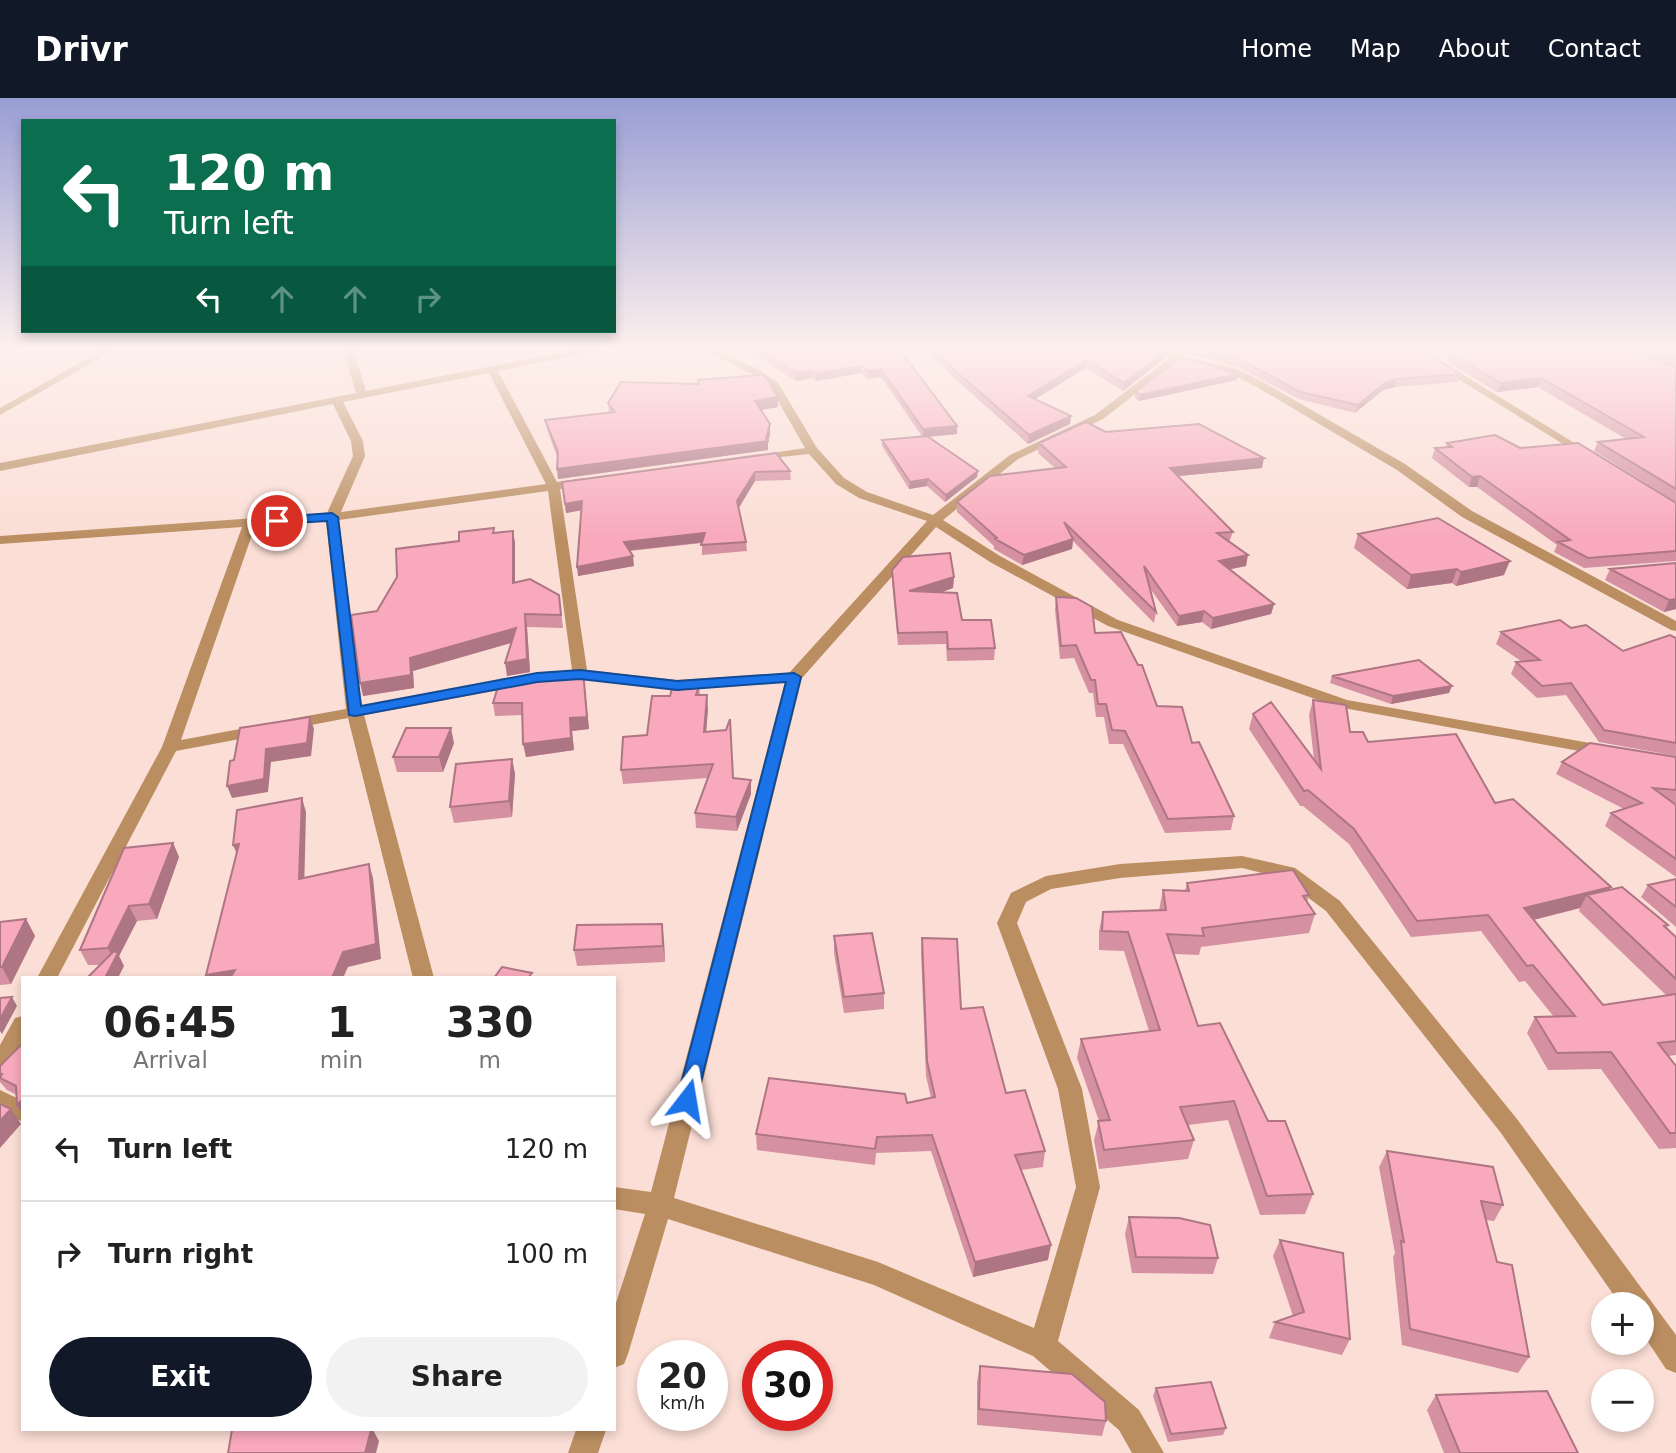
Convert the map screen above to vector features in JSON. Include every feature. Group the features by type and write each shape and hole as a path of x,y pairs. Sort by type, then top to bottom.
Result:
{"street":[{"path":"0,467 275,412"},
{"path":"343,412 357,441 359,456 332,517 355,712 423,976"},
{"path":"515,412 553,486 580,674"},
{"path":"791,412 813,450 840,481 863,495 935,520 995,559 1113,623 1343,704 1623,754"},
{"path":"616,1348 660,1205 794,677 935,520 1014,457 1105,412"},
{"path":"1307,412 1401,467 1466,514 1676,627"},
{"path":"1519,412 1600,463"},
{"path":"744,460 813,450"},
{"path":"0,540 332,517 594,481"},
{"path":"48,976 170,747 250,523"},
{"path":"1583,575 1609,572"},
{"path":"170,747 542,677 580,674 677,685 794,677"},
{"path":"1043,1346 1088,1187 1070,1089 1007,923 1018,898 1046,883 1120,871 1242,862 1288,873 1333,906 1508,1126 1627,1292"},
{"path":"0,1066 21,1028"},
{"path":"0,1100 21,1111"},
{"path":"616,1198 660,1205 877,1273 1043,1346 1129,1420 1149,1453"},
{"path":"1654,1328 1676,1359"},
{"path":"583,1453 591,1431"}],"building":[{"path":"613,412 762,412 770,424 766,438 768,441 557,469 558,452 545,420"},
{"path":"911,412 947,412 957,426 923,429"},
{"path":"1003,412 1063,412 1071,416 1029,435"},
{"path":"1601,412 1676,412 1676,489 1598,442 1644,437"},
{"path":"1086,422 1106,432 1199,424 1264,458 1170,468 1233,532 1217,533 1248,555 1219,561 1274,604 1213,618 1204,611 1179,616 1144,566 1156,612 1064,522 1073,539 1024,555 995,539 997,538 957,502 990,476 1066,467 1039,443"},
{"path":"1495,435 1520,448 1578,443 1676,503 1676,551 1588,558 1558,542 1570,540 1480,476 1472,477 1435,448 1452,447 1447,443"},
{"path":"927,436 978,471 946,495 928,479 910,482 882,440"},
{"path":"776,453 790,471 755,472 737,501 746,542 701,545 705,533 624,542 633,556 577,567 582,501 565,504 562,482"},
{"path":"1438,518 1510,561 1461,572 1457,569 1411,575 1358,534"},
{"path":"494,528 493,533 513,531 513,583 530,579 559,595 561,615 525,614 527,659 505,663 516,628 410,658 411,675 360,683 351,615 377,611 397,577 396,549 459,541 459,532"},
{"path":"950,553 954,577 909,591 957,593 962,620 991,620 995,648 948,649 947,632 898,633 892,570 903,557"},
{"path":"1676,563 1676,599 1669,600 1610,569"},
{"path":"1056,597 1076,598 1092,607 1095,633 1121,632 1138,665 1142,665 1157,706 1182,707 1192,743 1199,742 1234,816 1168,819 1125,731 1112,730 1106,704 1098,704 1095,680 1091,680 1076,645 1061,646"},
{"path":"1560,620 1571,628 1586,625 1623,651 1670,635 1676,638 1676,743 1604,730 1571,683 1542,686 1516,662 1540,660 1501,632"},
{"path":"1419,660 1452,686 1393,696 1332,676"},
{"path":"583,670 587,717 570,718 571,738 523,744 522,703 493,703 500,680"},
{"path":"673,685 699,686 696,695 707,695 704,732 726,730 730,719 733,778 751,780 736,817 695,813 713,764 621,770 623,737 647,735 652,696 670,696"},
{"path":"1313,700 1346,705 1350,732 1363,732 1368,742 1456,734 1495,803 1513,799 1611,887 1524,908 1603,1005 1676,994 1676,1041 1658,1043 1676,1066 1676,1133 1670,1133 1611,1052 1557,1053 1535,1017 1575,1016 1533,965 1527,966 1488,915 1417,921 1354,829 1308,790 1304,791 1253,714 1271,702 1321,769"},
{"path":"310,717 307,743 266,749 264,779 227,786 230,761 234,760 240,728"},
{"path":"406,728 451,728 439,757 393,757"},
{"path":"1590,743 1676,757 1676,790 1653,788 1676,805 1676,859 1611,813 1642,803 1562,762"},
{"path":"512,759 509,801 450,807 456,764"},
{"path":"302,798 299,879 369,864 376,944 343,952 333,976 231,976 235,970 206,975 239,844 233,845 237,810"},
{"path":"173,843 149,904 129,906 108,948 80,950 124,848"},
{"path":"1293,870 1309,895 1303,896 1315,914 1202,928 1204,936 1167,934 1198,1026 1220,1023 1268,1121 1285,1121 1313,1194 1267,1196 1234,1101 1180,1107 1194,1140 1104,1150 1098,1121 1110,1120 1081,1039 1160,1030 1128,932 1102,931 1103,912 1166,910 1163,890 1189,891 1187,883"},
{"path":"1676,879 1676,907 1648,885"},
{"path":"1622,887 1668,925 1664,926 1676,937 1676,979 1587,895"},
{"path":"26,919 2,967 0,967 0,922"},
{"path":"662,924 663,946 574,950 577,925"},
{"path":"872,933 884,993 844,997 834,936"},
{"path":"922,938 957,939 961,1009 983,1007 1006,1093 1025,1090 1045,1151 1015,1155 1051,1245 975,1262 932,1135 877,1137 875,1149 756,1134 769,1078 905,1094 907,1103 935,1097 927,1061"},
{"path":"114,951 118,953 106,976 89,976"},
{"path":"502,967 532,973 530,976 495,976"},
{"path":"12,997 0,1019 0,998"},
{"path":"21,1045 21,1101 17,1105 16,1086 0,1078 0,1066"},
{"path":"0,1104 11,1109 0,1121"},
{"path":"1387,1151 1493,1167 1503,1205 1481,1201 1497,1262 1512,1265 1529,1357 1410,1329 1401,1241 1404,1242"},
{"path":"1129,1217 1179,1218 1210,1225 1218,1258 1136,1257"},
{"path":"1280,1240 1343,1253 1350,1339 1275,1322 1304,1312"},
{"path":"980,1366 1072,1374 1105,1402 1106,1421 979,1409"},
{"path":"1211,1382 1226,1428 1171,1434 1156,1388"},
{"path":"1547,1391 1578,1453 1460,1453 1436,1395"},
{"path":"232,1431 371,1431 365,1453 228,1453"}],"route":[{"path":"277,521 332,517 355,712 537,678 580,674 677,685 794,677 687,1100"}]}
